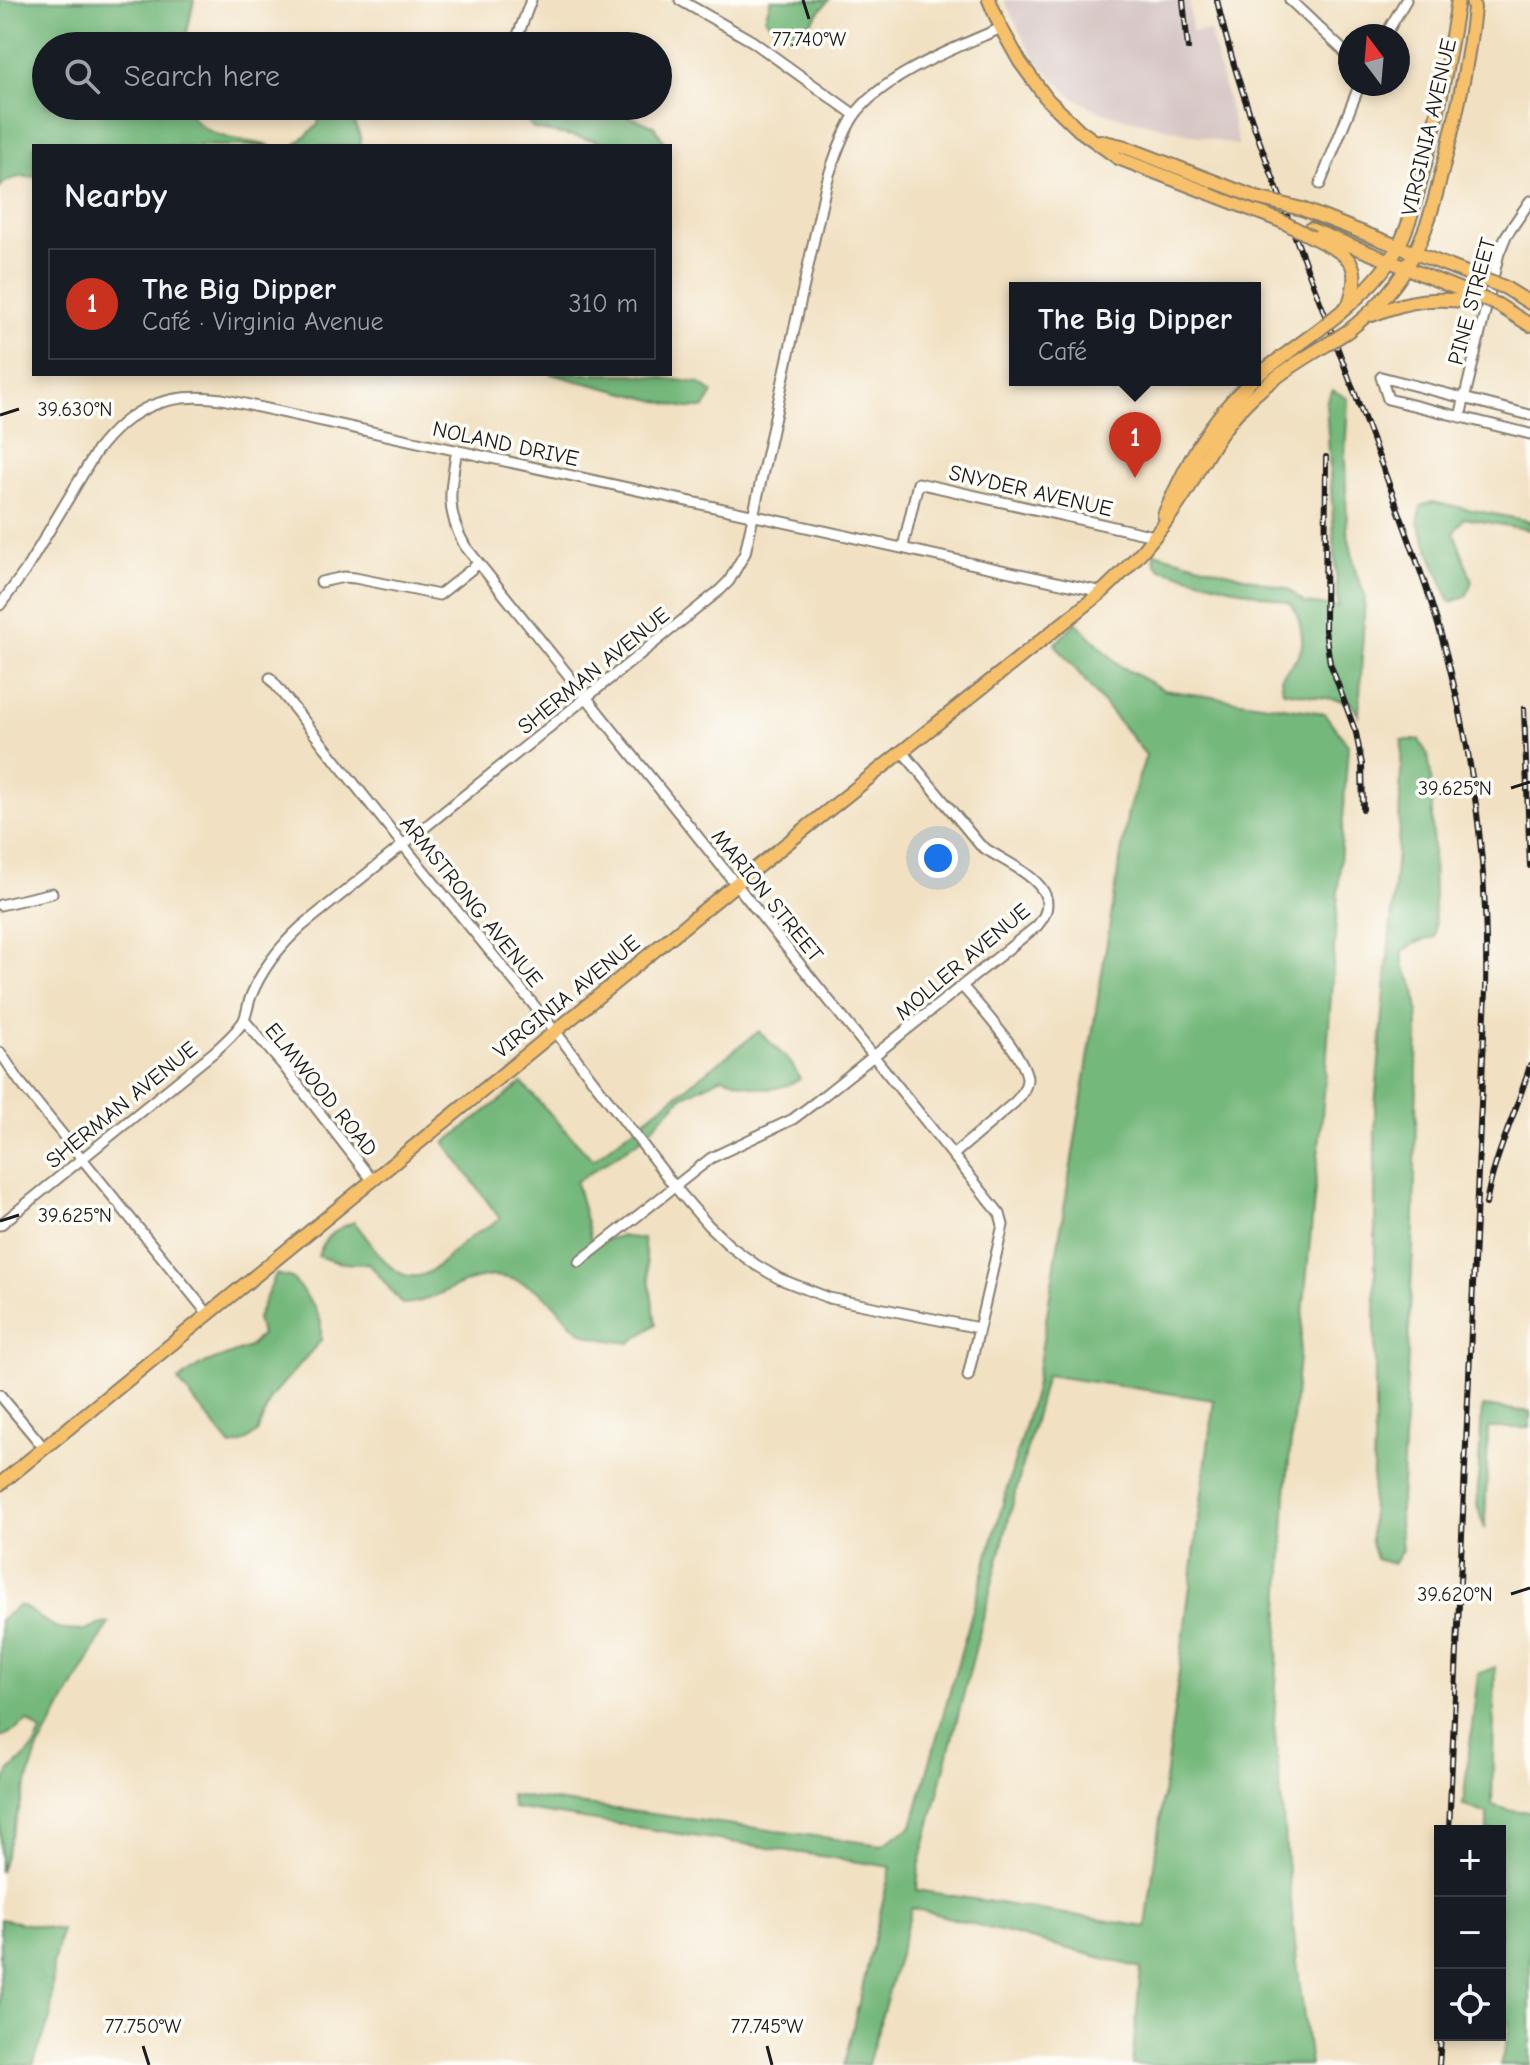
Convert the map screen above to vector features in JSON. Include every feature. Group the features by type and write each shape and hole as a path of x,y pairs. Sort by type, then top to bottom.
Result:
{"main road":[{"path":"989,0 1020,62 1047,99 1093,139 1122,146 1281,221 1390,260 1515,315 1530,325"},
{"name":"VIRGINIA AVENUE","path":"1261,374 1344,310 1381,273 1398,247 1413,211 1435,124 1458,0"},
{"name":"VIRGINIA AVENUE","path":"0,1484 736,884 1102,592 1134,561 1187,492 1220,434 1244,404 1268,383 1365,318 1407,268 1428,223 1453,129 1467,60 1474,8 1472,0"},
{"path":"1211,187 1302,209 1504,287 1530,303"},
{"path":"1311,233 1343,253 1353,265 1354,288 1344,310"},
{"path":"1365,318 1388,308 1432,298 1476,300"},
{"name":"VIRGINIA AVENUE","path":"1154,536 1191,455 1211,425 1246,386"}],"street":[{"path":"519,32 531,0"},
{"path":"680,0 752,41 855,115"},
{"path":"1290,0 1338,46"},
{"path":"1392,24 1406,0"},
{"name":"SHERMAN AVENUE","path":"0,1225 231,1037 244,1020 258,982 286,940 729,581 745,553 826,185 837,152 855,115 870,98 899,77 1001,28"},
{"path":"1320,184 1355,96"},
{"name":"PINE STREET","path":"1460,417 1499,253 1506,236 1530,201"},
{"path":"1530,415 1381,377 1388,399 1530,434"},
{"name":"NOLAND DRIVE","path":"0,605 25,571 105,439 131,417 162,401 200,396 1102,592"},
{"name":"MARION STREET","path":"457,450 452,479 452,516 457,532 478,564 954,1154 1003,1219 968,1376"},
{"name":"SNYDER AVENUE","path":"903,547 918,483 1154,536"},
{"path":"321,582 355,578 439,595 478,564"},
{"name":"ARMSTRONG AVENUE","path":"270,678 555,1031 675,1187 730,1246 780,1279 829,1298 979,1328"},
{"name":"MOLLER AVENUE","path":"579,1262 711,1158 793,1119 963,987 1045,917 1046,899 1039,883 993,855 970,834 902,751"},
{"path":"0,905 52,893"},
{"path":"954,1154 1021,1096 1027,1080 1026,1070 1018,1055 963,987"},
{"name":"ELMWOOD ROAD","path":"244,1020 372,1180"},
{"path":"0,1052 13,1073 208,1314"},
{"path":"0,1395 44,1448"}],"shaded area":[{"path":"1004,0 1189,0 1192,32 1210,31 1239,146 1100,112 1070,95 1039,63"}],"green space":[{"path":"0,0 194,0 187,32 32,32 32,120 195,120 211,132 260,144 32,144 32,177 16,178 0,187"},
{"path":"771,0 829,0 804,31 788,37 765,18"},
{"path":"319,120 354,122 360,144 296,144 318,125"},
{"path":"527,120 639,120 654,126 663,144 604,144 534,129"},
{"path":"558,376 646,376 699,383 713,393 704,408 686,408"},
{"path":"1333,390 1348,399 1345,456 1347,529 1356,573 1365,595 1359,716 1350,702 1283,691 1281,678 1302,647 1300,627 1291,603 1161,569 1155,563 1154,552 1288,589 1305,603 1338,607 1326,402"},
{"path":"1432,502 1530,521 1530,530 1464,518 1454,532 1472,581 1466,597 1450,602 1418,523 1421,506"},
{"path":"1076,622 1120,666 1164,690 1324,713 1348,745 1325,1083 1286,1493 1274,1724 1310,2065 1132,2065 1141,1968 912,1908 868,2065 844,2065 891,1867 513,1808 510,1795 882,1845 912,1826 1035,1389 1128,811 1146,755 1055,644","holes":["1046,1375 1214,1400 1146,1927 917,1890 919,1867"]},
{"path":"1402,740 1419,740 1428,755 1435,937 1403,951 1403,965 1415,990 1418,1015 1414,1224 1399,1521 1402,1550 1393,1564 1376,1559 1371,1543 1375,1416 1375,1107 1399,828"},
{"path":"759,1031 791,1063 800,1079 770,1089 722,1077 682,1097 640,1140 576,1182 592,1243 620,1236 643,1239 656,1324 630,1343 583,1333 545,1296 510,1279 489,1276 476,1279 427,1299 402,1304 368,1263 343,1263 318,1256 331,1234 354,1222 385,1261 401,1274 421,1275 430,1271 467,1239 500,1219 445,1143 522,1083 593,1160"},
{"path":"276,1274 292,1278 314,1306 321,1322 321,1340 271,1397 257,1433 231,1446 178,1381 199,1366 249,1347 261,1335 257,1318"},
{"path":"1482,1406 1530,1412 1530,1428 1488,1428 1485,1529 1477,1505"},
{"path":"20,1605 49,1624 65,1630 84,1630 109,1623 37,1751 0,1872 0,1793 9,1772 34,1748 41,1732 28,1721 0,1738 0,1620"},
{"path":"1495,1667 1492,1805 1530,1812 1530,2065 1500,2065 1508,2024 1506,1825 1487,1825 1487,1814 1463,1805 1478,1674"},
{"path":"0,1919 61,1930 53,1964 51,2016 33,2065 0,2065"}],"railway":[{"path":"1183,0 1188,48"},
{"path":"1217,0 1256,133 1432,605 1460,712 1479,830 1485,910 1486,990 1449,1825"},
{"path":"1326,457 1325,630 1330,663 1356,733 1362,764 1363,809"},
{"path":"1524,709 1530,866"},
{"path":"1486,1204 1494,1168 1530,1065"},
{"path":"1439,2065 1441,2041"}],"place":[{"name":"The Big Dipper","path":"1135,478"}]}
